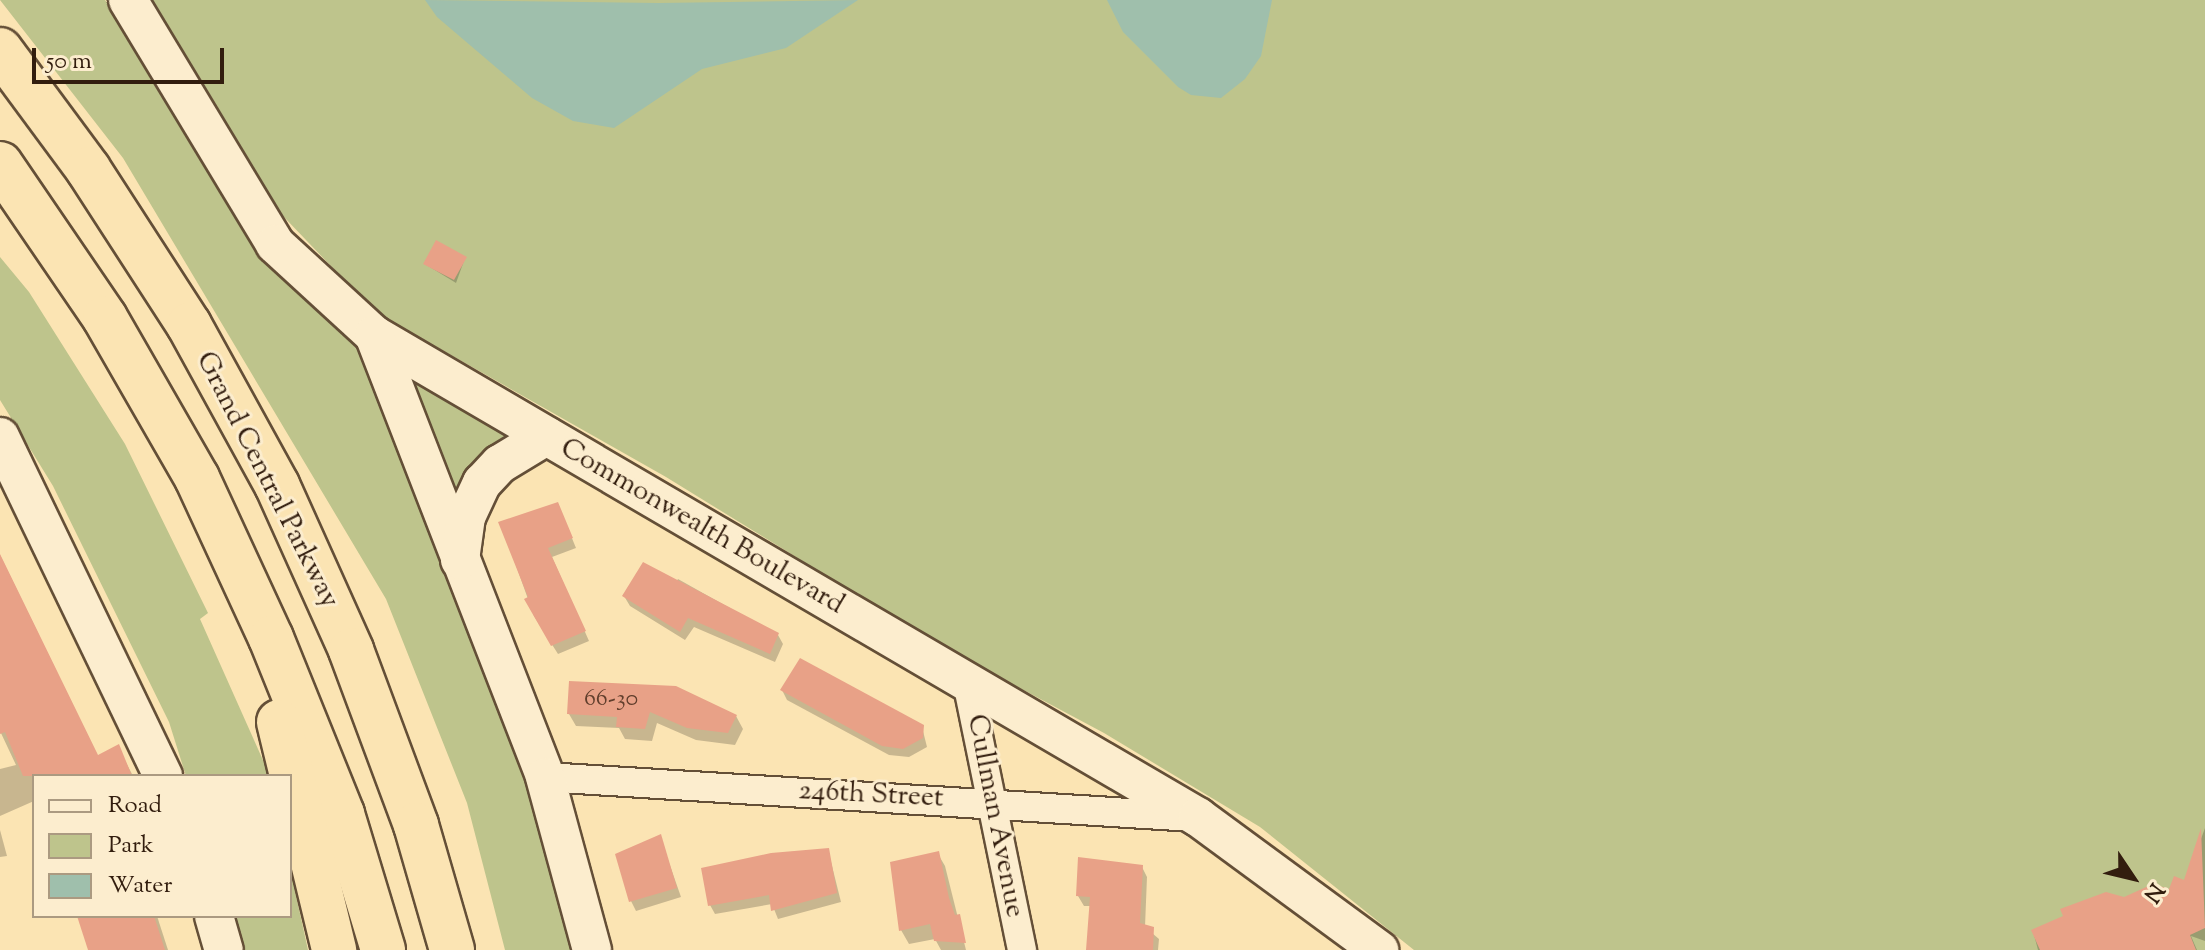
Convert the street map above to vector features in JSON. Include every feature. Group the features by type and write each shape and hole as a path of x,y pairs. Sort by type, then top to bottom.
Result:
{"highway":[{"name":"Grand Central Parkway","path":"0,50 88,169 189,325 277,485 351,650 416,825 452,950"},
{"path":"0,164 105,318 197,478 271,638 342,814 383,950"},
{"path":"197,478 260,651 290,774"},
{"path":"292,780 334,950"},
{"path":"416,825 465,950"}],"street":[{"name":"Commonwealth Boulevard","path":"128,0 275,244 374,335 1198,817 1379,950"},
{"path":"374,335 545,777 592,950"},
{"path":"460,560 466,517 482,483 500,464 546,436"},
{"path":"0,437 162,774"},
{"name":"Cullman Avenue","path":"967,682 1022,950"},
{"name":"246th Street","path":"545,777 993,802 1198,817"},
{"path":"215,918 224,950"}],"green space":[{"path":"0,0 105,0 372,365 536,787 581,950 505,950 467,803 386,599 123,158"},
{"path":"141,0 2205,0 2205,950 1414,950 1260,827 1104,733 934,642 666,477 375,312 260,192"},
{"path":"0,257 29,292 125,444 208,613 200,619 269,774 185,774 169,722 53,486 0,400"},
{"path":"407,375 509,430 512,439 468,469 454,493"},
{"path":"292,877 308,950 243,950 233,918 292,918"}],"water":[{"path":"425,0 658,3 858,0 786,48 702,69 614,128 573,121 532,98 437,17"},
{"path":"1107,0 1272,0 1261,56 1245,79 1221,98 1191,95 1178,87 1123,32"}],"building":[{"path":"436,240 467,257 454,280 423,264"},
{"path":"558,502 573,538 548,548 586,631 551,646 524,599 528,597 498,522"},
{"path":"0,554 98,755 119,744 131,774 23,776 5,732 0,734"},
{"path":"643,562 779,633 770,654 688,618 680,632 622,596"},
{"path":"800,658 924,725 923,738 903,749 882,746 780,690"},
{"path":"569,681 676,686 737,715 728,733 687,728 650,712 645,729 616,727 617,717 567,714"},
{"path":"2201,828 2205,928 2190,935 2196,950 2040,950 2031,930 2063,916 2060,909 2106,892 2124,897 2153,884 2169,889 2174,876 2184,880"},
{"path":"661,834 677,888 629,902 615,854"},
{"path":"829,848 837,893 771,911 769,895 708,906 701,868 771,853"},
{"path":"939,851 949,898 955,915 960,914 966,943 934,941 930,924 899,931 890,862"},
{"path":"1078,857 1143,865 1140,923 1154,927 1153,950 1086,950 1090,897 1076,896"},
{"path":"78,918 155,918 165,950 88,950"}]}
